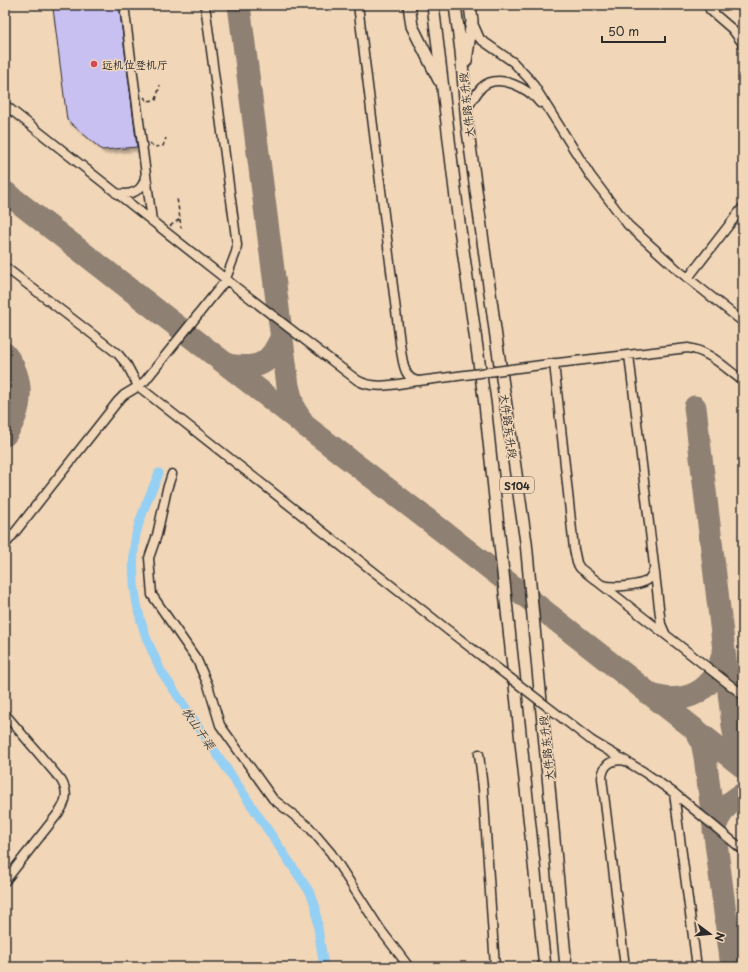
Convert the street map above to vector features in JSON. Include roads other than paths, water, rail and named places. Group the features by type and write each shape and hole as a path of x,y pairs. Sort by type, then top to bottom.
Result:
{"main road":[{"path":"409,5 412,26 443,87"},
{"name":"大件路东升段","path":"433,5 458,215 485,404 545,967"},
{"name":"大件路东升段","path":"455,5 466,110 497,344 526,542 566,967"},
{"path":"463,78 472,21 470,5"}],"street":[{"path":"124,5 152,221"},
{"path":"7,540 118,401 124,395 145,381 158,367 226,279 236,252 237,245 205,5"},
{"path":"358,5 401,351 405,370 414,380 419,381"},
{"path":"710,10 728,25 743,44"},
{"path":"472,21 480,39 513,62 532,81 590,175 628,226 688,278 743,322"},
{"path":"466,110 482,87 492,81 504,81 520,87 534,96 563,132"},
{"path":"5,105 226,279 363,384 378,386 688,348 707,354 743,381"},
{"path":"116,193 124,194 135,192 144,180 145,170"},
{"path":"688,278 743,207"},
{"path":"5,267 118,354 127,365 138,386 449,631 592,740 644,772 688,803 715,828 743,850"},
{"path":"629,355 661,624 668,637"},
{"path":"551,364 577,563 580,568 743,695"},
{"path":"172,474 167,489 157,535 149,558 152,595 197,660 208,685 220,725 273,799 309,827 331,853 380,929 409,967"},
{"path":"603,585 617,587 642,583 648,580 654,568"},
{"path":"642,583 652,586 657,591"},
{"path":"5,714 61,780 65,786 66,795 65,802 60,811 5,881"},
{"path":"479,754 483,788 495,967"},
{"path":"625,967 602,778 604,768 611,761 626,761"},
{"path":"674,793 696,967"}],"waterway":[{"name":"牧山干渠","path":"159,473 145,506 135,540 133,564 134,577 142,626 161,671 311,894 316,908 324,967"}],"place":[{"name":"远机位登机厅","path":"94,64"}]}
